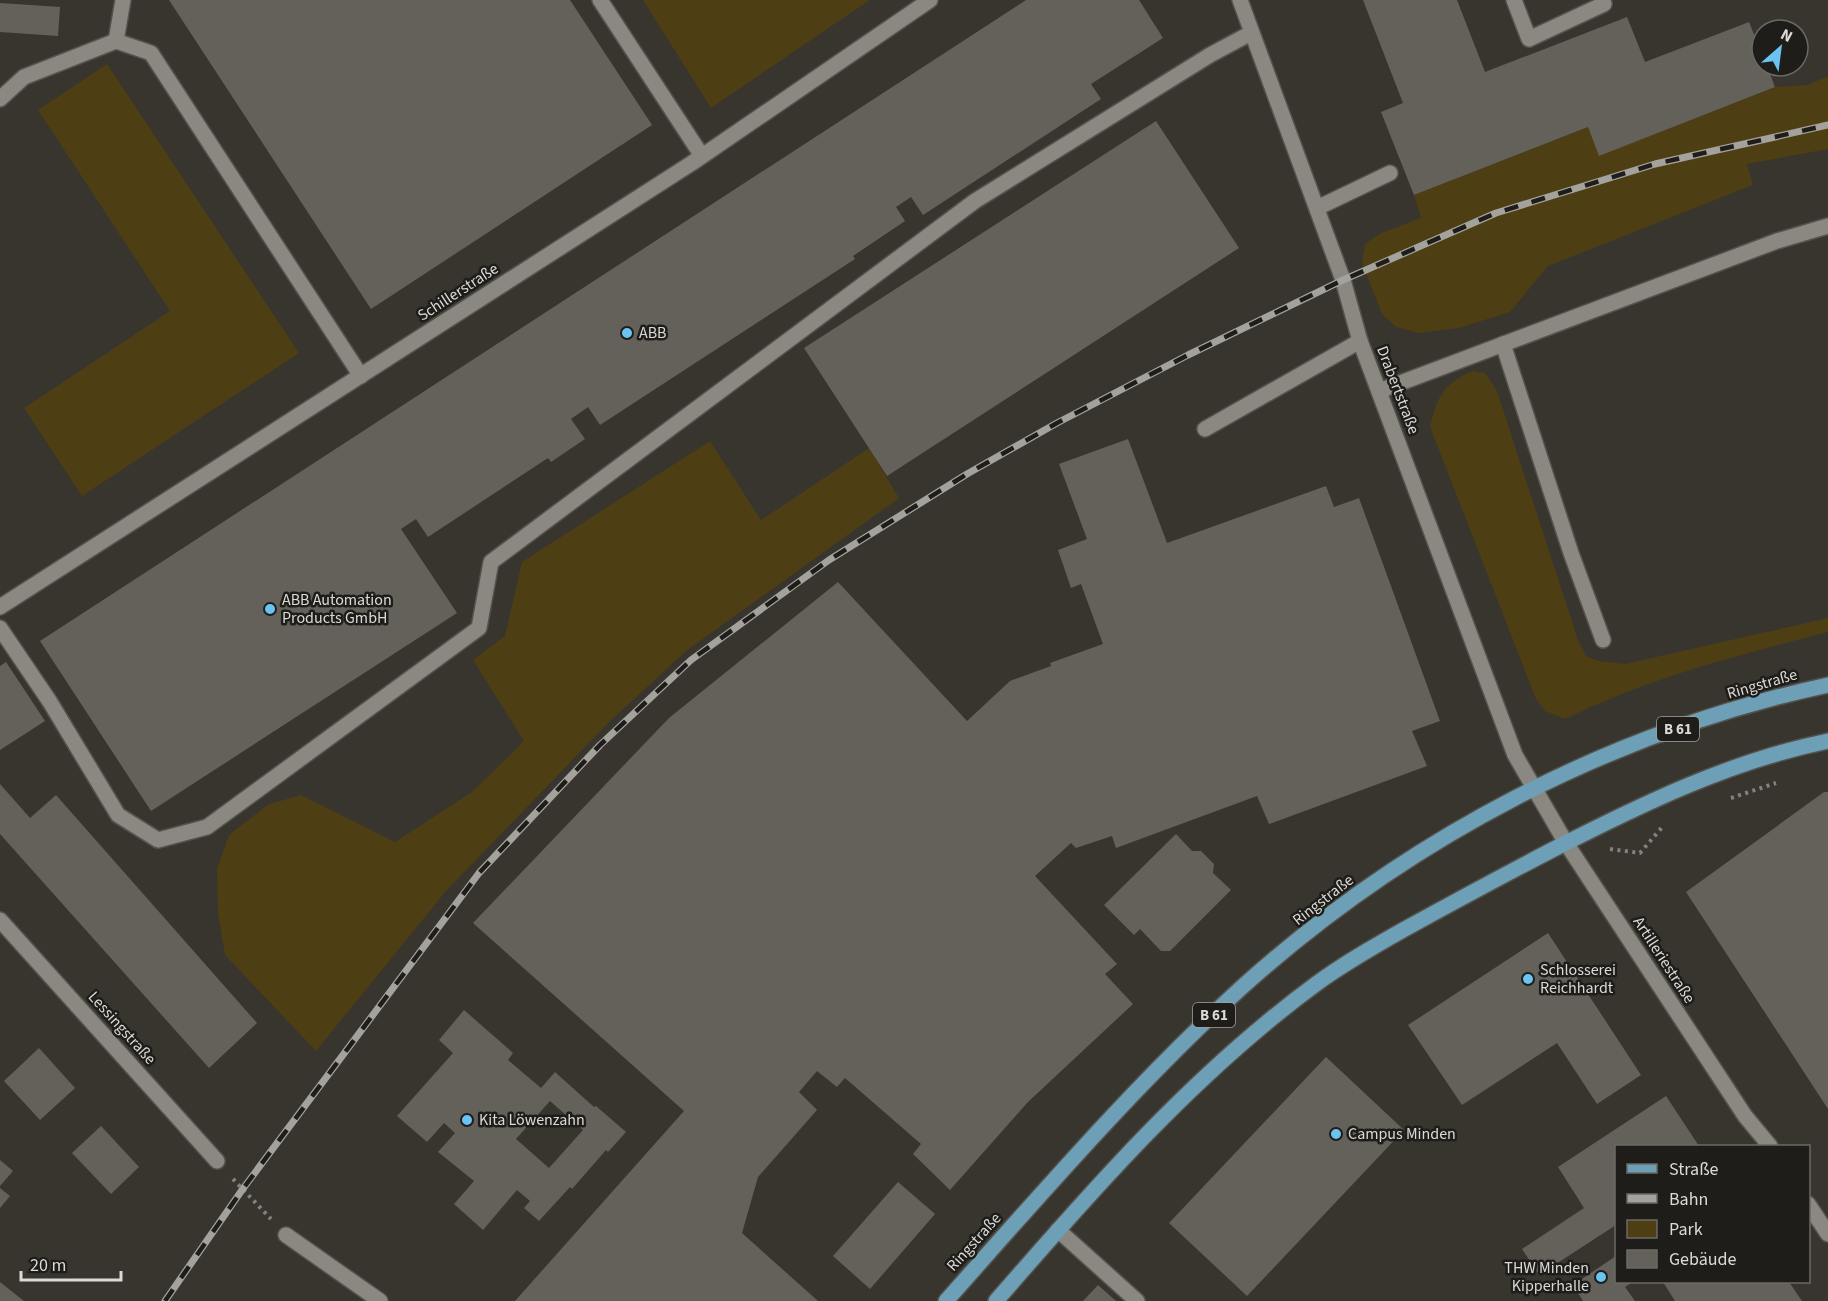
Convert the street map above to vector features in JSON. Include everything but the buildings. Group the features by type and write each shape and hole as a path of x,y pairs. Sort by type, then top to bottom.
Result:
{"main road":[{"name":"Ringstraße","path":"946,1301 1046,1188 1154,1073 1243,987 1338,909 1396,868 1464,825 1533,789 1655,737 1761,702 1828,685"},
{"name":"B 61","path":"996,1301 1058,1230 1152,1130 1217,1066 1276,1014 1318,982 1358,956 1477,889 1660,797 1753,762 1828,741"}],"street":[{"path":"116,41 123,0"},
{"path":"600,0 702,156"},
{"name":"Schillerstraße","path":"2,601 361,376 702,156 930,0"},
{"name":"Drabertstraße","path":"1240,0 1343,280 1360,341 1500,718 1515,755 1533,789"},
{"path":"1514,0 1529,39 1604,4 1603,0"},
{"path":"0,628 50,702 118,815 158,840 207,826 479,628 491,562 975,201 1210,55 1251,33"},
{"path":"0,99 24,77 116,41 151,53 361,376"},
{"path":"1317,208 1390,173"},
{"path":"1379,391 1777,241 1828,226"},
{"path":"1205,429 1360,341"},
{"path":"1503,344 1571,553 1603,640"},
{"name":"Artilleriestraße","path":"1533,789 1745,1116 1769,1145"},
{"name":"Lessingstraße","path":"0,920 217,1161"},
{"path":"1810,1206 1828,1234"},
{"path":"1058,1230 1137,1301"},
{"path":"286,1235 380,1301"}],"path":[{"path":"1724,800 1780,782"},
{"path":"1640,853 1669,819"},
{"path":"217,1161 286,1235"}],"green space":[{"path":"643,0 870,0 711,108"},
{"path":"107,64 299,353 82,496 24,408 170,311 38,110"},
{"path":"1828,76 1828,149 1747,164 1753,185 1548,266 1510,312 1459,328 1419,333 1396,327 1382,314 1362,263 1365,244 1379,234 1421,218 1414,195 1588,127 1600,155 1775,87 1808,85"},
{"path":"1472,371 1485,373 1497,391 1578,640 1586,656 1599,661 1625,664 1828,618 1828,632 1694,669 1628,691 1565,719 1545,711 1536,699 1430,427 1435,407 1443,393 1454,381"},
{"path":"710,441 761,520 869,448 899,498 686,651 609,722 446,891 316,1051 225,955 218,912 217,869 229,835 269,804 301,795 395,842 472,792 524,741 473,660 505,636 522,562"}],"railway":[{"path":"165,1301 242,1190 479,873 600,745 691,660 829,560 967,474 1057,423 1188,355 1343,280 1496,213 1655,164 1828,125"}],"place":[{"name":"ABB","path":"627,333"},
{"name":"ABB Automation Products GmbH","path":"270,609"},
{"name":"Schlosserei Reichhardt","path":"1528,979"},
{"name":"Kita Löwenzahn","path":"467,1120"},
{"name":"Campus Minden","path":"1336,1134"},
{"name":"THW Minden Kipperhalle","path":"1601,1277"}]}
